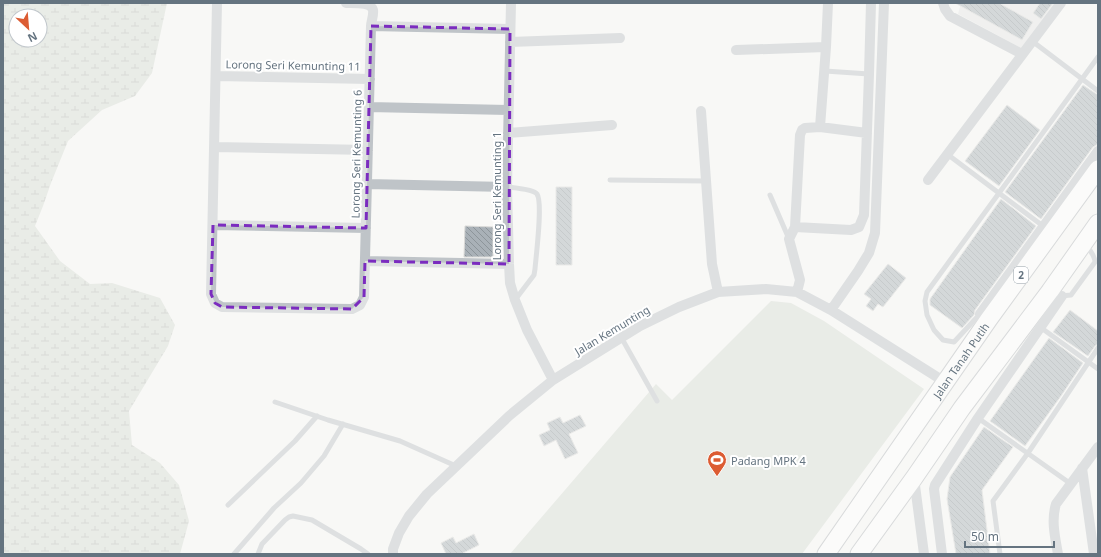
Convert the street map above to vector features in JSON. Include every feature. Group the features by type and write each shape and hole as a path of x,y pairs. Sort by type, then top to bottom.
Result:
{"highway":[{"name":"Jalan Tanah Putih","path":"826,554 945,382 984,316 1098,169"},
{"path":"859,554 962,408 1056,293 1093,232"}],"street":[{"path":"217,3 213,225 366,228"},
{"name":"Lorong Seri Kemunting 6","path":"213,225 211,294 215,303 222,307 352,309 360,305 364,297 371,26 373,10 365,4 346,3"},
{"name":"Lorong Seri Kemunting 1","path":"510,3 507,187 508,264 510,283 527,330 553,380"},
{"path":"820,127 828,3"},
{"path":"795,227 851,230 859,227 864,215 870,3"},
{"path":"831,310 869,253 875,233 884,3"},
{"path":"944,3 945,9 950,16 1022,54"},
{"path":"928,180 1061,3"},
{"path":"371,26 510,29"},
{"path":"510,42 620,38"},
{"path":"736,50 826,47"},
{"name":"Lorong Seri Kemunting 11","path":"216,76 370,79"},
{"path":"369,107 508,110"},
{"path":"701,111 712,264 718,292"},
{"path":"508,134 612,125"},
{"path":"797,292 800,280 789,239 795,227 800,135 802,130 805,128 820,127 867,133"},
{"path":"214,147 368,150"},
{"path":"984,316 1043,226 1098,151"},
{"path":"367,184 507,187"},
{"path":"365,262 508,264"},
{"name":"Jalan Kemunting","path":"393,554 393,549 399,533 409,516 427,494 509,416 553,380 620,337 640,326 679,307 718,292 766,289 797,292 831,310 945,382"},
{"path":"942,554 934,487 978,418 1040,327 1056,293"},
{"path":"962,408 978,418"},
{"path":"1058,554 1053,512 1056,504 1098,447"},
{"path":"1082,468 1094,554"},
{"path":"914,478 924,554"}],"lane":[{"path":"1032,41 1098,90"},
{"path":"984,316 954,342 943,340 934,330 927,315 925,302 927,292 1098,57"},
{"path":"824,71 869,74"},
{"path":"947,154 1043,226"},
{"path":"610,180 706,181"},
{"path":"507,187 533,191 537,194 539,200 534,275 515,300"},
{"path":"770,195 789,239"},
{"path":"1040,327 1098,369"},
{"path":"620,337 657,401"},
{"path":"1000,554 994,501 1098,348"},
{"path":"275,402 400,441 456,466"},
{"path":"228,505 295,441 317,416"},
{"path":"978,418 1071,484"},
{"path":"234,554 274,508 300,483 324,456 343,424"},
{"path":"258,554 262,544 271,534 285,520 293,516 312,520 361,548 368,554"}],"highlighted area":[{"path":"371,26 510,29 509,264 365,261 364,297 352,309 222,307 215,303 211,294 213,225 366,228"}],"shaded area":[{"path":"961,3 1056,3 1023,49 958,14"}],"green space":[{"path":"3,3 167,3 152,73 135,96 102,110 68,141 35,226 60,261 90,284 112,283 160,298 175,325 168,346 129,411 132,445 160,463 179,485 189,521 180,554 3,554"},
{"name":"Padang MPK 4","path":"771,301 791,303 824,321 924,389 802,554 510,554 656,384 672,400"}],"building":[{"path":"955,3 999,3 1033,22 1022,40"},
{"path":"1040,3 1053,3 1041,19 1033,13"},
{"path":"1083,85 1098,95 1098,144 1093,147 1041,219 1005,192"},
{"path":"1007,105 1040,130 999,186 965,161"},
{"path":"556,187 572,187 572,265 556,265"},
{"path":"1001,199 1036,226 975,310 974,315 962,328 930,305 930,299"},
{"path":"465,226 493,227 493,257 464,257"},
{"path":"888,264 906,278 883,307 878,304 873,311 866,306 871,299 864,294"},
{"path":"1070,310 1098,331 1098,344 1088,356 1053,332"},
{"path":"1049,338 1083,363 1025,446 990,421"},
{"path":"580,415 586,426 569,434 578,453 565,459 556,440 544,446 539,435 550,430 547,423 560,417 563,423"},
{"path":"984,427 1013,447 982,490 990,554 956,554 947,499 950,477"},
{"path":"474,534 479,545 461,554 446,554 441,543 453,537 456,543"}],"place":[{"name":"Padang MPK 4","path":"717,477"}]}
